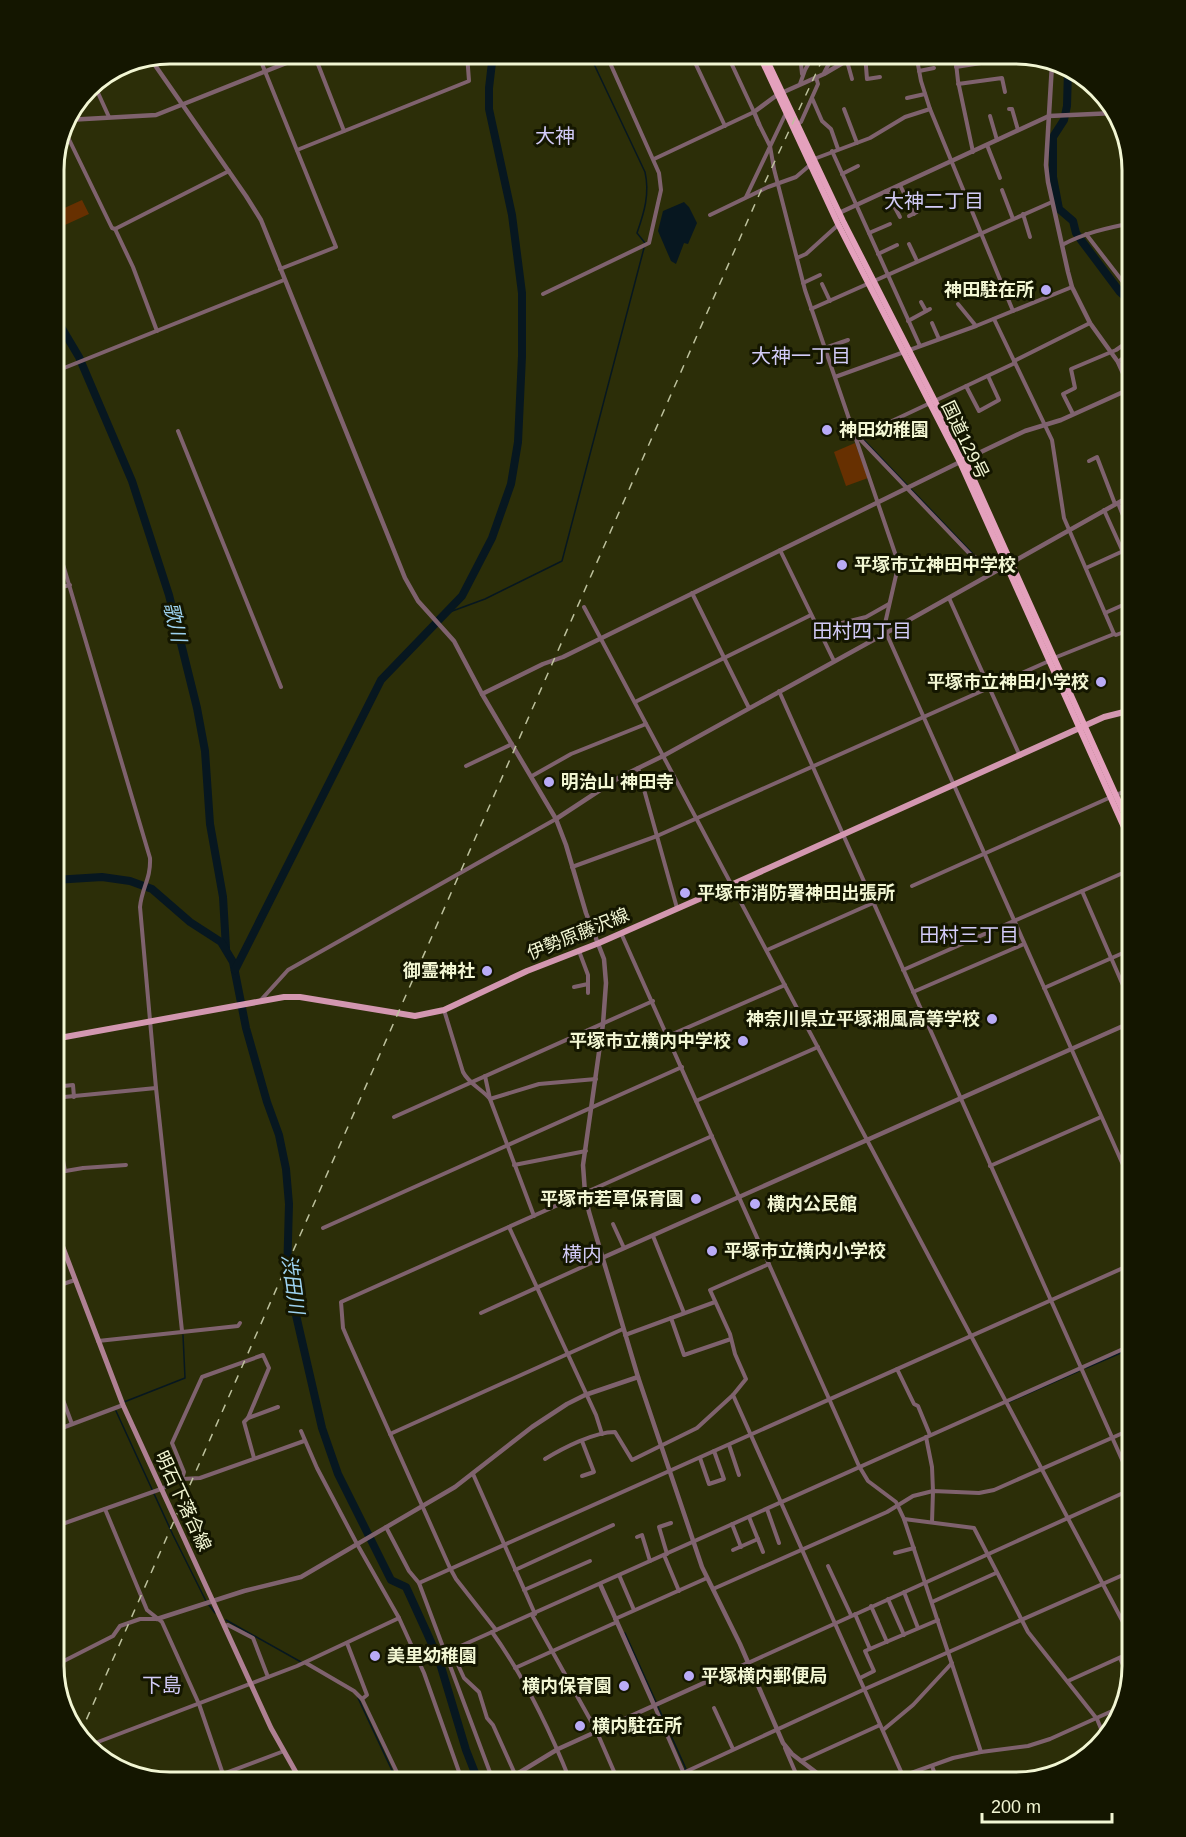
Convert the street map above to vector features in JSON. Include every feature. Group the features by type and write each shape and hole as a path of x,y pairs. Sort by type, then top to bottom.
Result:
{"highway":[{"name":"国道129号","path":"765,65 797,124 812,162"},
{"name":"国道129号","path":"768,65 786,113 840,223 963,461 1122,819"},
{"name":"国道129号","path":"1113,796 1122,813"}],"main road":[{"name":"伊勢原藤沢線","path":"64,1037 284,997 300,997 415,1016 444,1010 542,964 599,943 844,835 1104,717 1122,712"},
{"name":"明石下落合線","path":"64,1251 123,1405 209,1602 225,1626 251,1684 296,1772"}],"street":[{"path":"262,64 336,247 280,269"},
{"path":"78,119 151,116 284,64"},
{"path":"318,64 344,131"},
{"path":"297,150 469,81 468,64"},
{"path":"155,65 256,210 405,578 418,601 453,641 556,819 606,968 603,1024 583,1178 585,1193 624,1332 693,1541 707,1578 748,1663 795,1772"},
{"path":"543,294 649,242 661,190 659,173 611,65"},
{"path":"696,65 725,126"},
{"path":"732,65 770,146 803,283 897,559 897,571 884,628 1122,1163"},
{"path":"801,65 802,76"},
{"path":"800,84 808,65"},
{"path":"824,74 829,65"},
{"path":"654,159 754,112 780,94 840,65"},
{"path":"847,65 852,79"},
{"path":"866,65 867,78 878,79"},
{"path":"918,65 930,110 1013,311"},
{"path":"969,65 956,67 973,152"},
{"path":"919,70 934,68"},
{"path":"1052,71 1046,165 1062,245 1072,287 1090,323 1122,371"},
{"path":"797,124 801,122 818,84 816,77"},
{"path":"958,84 1002,78 1006,89"},
{"path":"98,93 109,117"},
{"path":"907,98 925,94"},
{"path":"812,98 822,121 831,129 838,149"},
{"path":"1012,109 1018,130"},
{"path":"710,215 796,177 812,162 832,151 882,132 905,117 930,110"},
{"path":"847,111 850,130 857,143"},
{"path":"746,198 786,113"},
{"path":"836,214 1049,116 1105,113"},
{"path":"990,116 997,140"},
{"path":"69,140 133,267 157,331"},
{"path":"987,145 1000,178"},
{"path":"832,151 920,346"},
{"path":"842,174 858,166"},
{"path":"115,229 229,171"},
{"path":"900,185 908,197 913,214"},
{"path":"1002,190 1012,219"},
{"path":"886,191 900,217"},
{"path":"811,309 1052,202"},
{"path":"1023,214 1030,237"},
{"path":"797,258 811,250 840,223"},
{"path":"869,233 890,224"},
{"path":"1062,245 1086,234 1122,226"},
{"path":"1086,234 1122,281"},
{"path":"909,244 917,261"},
{"path":"878,254 897,245"},
{"path":"803,283 820,275"},
{"path":"65,368 284,280"},
{"path":"822,284 830,301"},
{"path":"836,377 976,326 1072,287"},
{"path":"909,321 928,310 921,302"},
{"path":"958,304 976,326"},
{"path":"994,319 1055,449 1063,510 1069,530 1114,634"},
{"path":"932,323 939,339"},
{"path":"856,438 988,376 1090,323"},
{"path":"825,348 848,340"},
{"path":"1073,414 1063,394 1076,388 1071,369 1122,345"},
{"path":"1118,362 1122,359"},
{"path":"966,386 978,411 999,400 988,376"},
{"path":"482,694 963,461 1025,432 1122,394"},
{"path":"178,431 281,687"},
{"path":"856,438 977,560 993,565 1009,563"},
{"path":"1089,461 1097,457 1122,516"},
{"path":"260,1001 288,970 556,819 620,777 663,756 886,633 1122,500"},
{"path":"1104,510 1122,550"},
{"path":"779,549 834,661"},
{"path":"1086,567 1122,552"},
{"path":"65,568 150,858 149,878 142,894 140,907 156,1088 182,1331"},
{"path":"65,586 70,585"},
{"path":"692,592 749,708"},
{"path":"949,598 1020,756"},
{"path":"818,628 866,617 889,604"},
{"path":"1105,613 1122,605"},
{"path":"584,607 1122,1619"},
{"path":"635,702 811,615"},
{"path":"572,867 657,836 1052,659 1122,633"},
{"path":"779,691 1122,1458"},
{"path":"532,776 571,754 646,724"},
{"path":"466,766 512,744"},
{"path":"638,768 677,908"},
{"path":"912,886 1122,792"},
{"path":"903,970 1122,873"},
{"path":"1082,891 1122,982"},
{"path":"767,951 873,903"},
{"path":"621,933 859,1466 868,1481 898,1505 981,1752"},
{"path":"913,992 1024,944"},
{"path":"579,951 588,975 588,993"},
{"path":"1044,988 1122,954"},
{"path":"574,987 588,984"},
{"path":"668,1036 785,985"},
{"path":"394,1117 653,1001"},
{"path":"444,1010 463,1072 470,1082 484,1092 490,1100"},
{"path":"481,1313 1122,1026"},
{"path":"696,1101 818,1047"},
{"path":"323,1228 682,1068"},
{"path":"485,1076 490,1100 534,1216"},
{"path":"490,1100 539,1084 596,1079"},
{"path":"64,1086 73,1085 74,1096"},
{"path":"64,1097 156,1088"},
{"path":"990,1166 1101,1117"},
{"path":"567,1772 546,1724 494,1631 450,1568 343,1328 341,1302 712,1136"},
{"path":"514,1165 586,1151"},
{"path":"64,1167 65,1171 126,1165"},
{"path":"613,1224 625,1249"},
{"path":"509,1227 596,1415 602,1434"},
{"path":"653,1236 684,1313"},
{"path":"545,1458 563,1448 602,1434 615,1432 632,1460 697,1428 734,1395 746,1379 710,1290 769,1264"},
{"path":"419,1583 1122,1269"},
{"path":"64,1284 75,1280"},
{"path":"390,1434 567,1355 624,1332 715,1302"},
{"path":"671,1318 684,1355 731,1339"},
{"path":"98,1341 238,1326 240,1323"},
{"path":"515,1772 493,1725 487,1718 479,1692 464,1678 453,1654 454,1649 1122,1350"},
{"path":"182,1479 184,1472 172,1443 202,1377 263,1355 269,1368 248,1418 244,1422 254,1458"},
{"path":"897,1369 914,1404 918,1406 928,1436 932,1467 932,1522"},
{"path":"64,1661 113,1636 120,1626 140,1619 158,1618 244,1591 301,1577 473,1474 550,1414 585,1395 638,1377"},
{"path":"734,1395 901,1772"},
{"path":"64,1403 72,1424"},
{"path":"64,1427 123,1405"},
{"path":"248,1418 278,1407"},
{"path":"301,1431 304,1441 399,1618 424,1673 459,1772"},
{"path":"713,1590 921,1494 933,1491 979,1493 994,1490 1122,1433"},
{"path":"64,1523 161,1489 182,1479 200,1478 304,1441"},
{"path":"582,1441 594,1472 582,1476"},
{"path":"729,1445 738,1476"},
{"path":"699,1458 709,1484 724,1479 714,1451"},
{"path":"473,1474 533,1615 596,1730 614,1772"},
{"path":"519,1772 596,1730 1122,1494"},
{"path":"105,1509 147,1610 151,1616 162,1622 199,1704 222,1772"},
{"path":"766,1509 779,1543"},
{"path":"749,1517 763,1552"},
{"path":"904,1519 974,1528 1028,1632 1097,1719 1101,1729"},
{"path":"671,1523 659,1527 679,1590"},
{"path":"732,1524 741,1547"},
{"path":"515,1570 614,1525"},
{"path":"385,1528 409,1571 419,1583 490,1772"},
{"path":"637,1537 642,1536 650,1561"},
{"path":"733,1550 758,1539"},
{"path":"895,1553 914,1548"},
{"path":"524,1590 590,1561"},
{"path":"828,1566 870,1649"},
{"path":"932,1602 996,1573"},
{"path":"619,1575 634,1610"},
{"path":"685,1772 865,1689 1122,1576"},
{"path":"515,1668 634,1610 707,1578"},
{"path":"600,1584 683,1772"},
{"path":"904,1592 918,1628"},
{"path":"888,1599 904,1635"},
{"path":"871,1606 887,1642"},
{"path":"97,1742 305,1662 399,1618"},
{"path":"860,1678 874,1671 866,1651 938,1620"},
{"path":"225,1626 228,1625 253,1638 268,1677"},
{"path":"347,1643 367,1695 362,1699"},
{"path":"1068,1681 1120,1658 1122,1663"},
{"path":"305,1662 354,1691 362,1699 397,1772"},
{"path":"883,1730 913,1706 952,1663"},
{"path":"714,1708 733,1749"},
{"path":"915,1772 953,1758 1028,1746 1050,1739 1111,1712"},
{"path":"801,1761 880,1725"},
{"path":"783,1743 816,1772"},
{"path":"228,1772 284,1751"},
{"path":"932,1766 934,1772"}],"shaded area":[{"path":"82,200 89,214 65,225 65,208"},
{"path":"855,443 868,478 846,486 834,452"}],"water":[{"path":"684,202 697,223 688,244 684,243 676,264 671,261 658,231 663,211"}],"waterway":[{"path":"235,970 381,680 462,596 492,538 511,484 518,442 522,293 512,215 489,109 492,64"},
{"path":"594,64 645,172 647,196 637,233 645,243"},
{"path":"1068,78 1064,120 1053,137 1053,177 1059,209 1073,221 1076,233 1122,294"},
{"path":"447,613 485,599 562,561 644,248"},
{"name":"歌川","path":"65,333 79,357 132,481 169,595 197,708 205,751 210,824 223,897 226,948"},
{"path":"864,440 907,485"},
{"path":"910,488 973,554"},
{"path":"983,560 992,562"},
{"name":"渋田川","path":"65,879 102,877 130,881 152,889 190,922 221,942 233,962 246,1028 279,1135 286,1169 289,1204 287,1276 322,1428 338,1474 391,1580 406,1587 439,1660 475,1772"},
{"path":"124,1402 185,1378 183,1335"},
{"path":"1086,1368 1122,1352"},
{"path":"1009,1402 1079,1371"},
{"path":"116,1411 206,1601"},
{"path":"209,1605 215,1613"},
{"path":"226,1620 301,1662"},
{"path":"625,1633 686,1769 679,1772"},
{"path":"358,1698 393,1772"}],"railway":[{"path":"83,1727 759,195 820,65"}],"place":[{"name":"神田駐在所","path":"1046,290"},
{"name":"神田幼稚園","path":"827,430"},
{"name":"平塚市立神田中学校","path":"842,565"},
{"name":"平塚市立神田小学校","path":"1101,682"},
{"name":"明治山 神田寺","path":"549,782"},
{"name":"平塚市消防署神田出張所","path":"685,893"},
{"name":"御霊神社","path":"487,971"},
{"name":"神奈川県立平塚湘風高等学校","path":"992,1019"},
{"name":"平塚市立横内中学校","path":"743,1041"},
{"name":"平塚市若草保育園","path":"696,1199"},
{"name":"横内公民館","path":"755,1204"},
{"name":"平塚市立横内小学校","path":"712,1251"},
{"name":"美里幼稚園","path":"375,1656"},
{"name":"平塚横内郵便局","path":"689,1676"},
{"name":"横内保育園","path":"624,1686"},
{"name":"横内駐在所","path":"580,1726"}],"district":[{"name":"大神","path":"555,136"},
{"name":"大神二丁目","path":"934,201"},
{"name":"大神一丁目","path":"801,356"},
{"name":"田村四丁目","path":"862,631"},
{"name":"田村三丁目","path":"969,935"},
{"name":"横内","path":"582,1254"},
{"name":"下島","path":"162,1685"}]}
